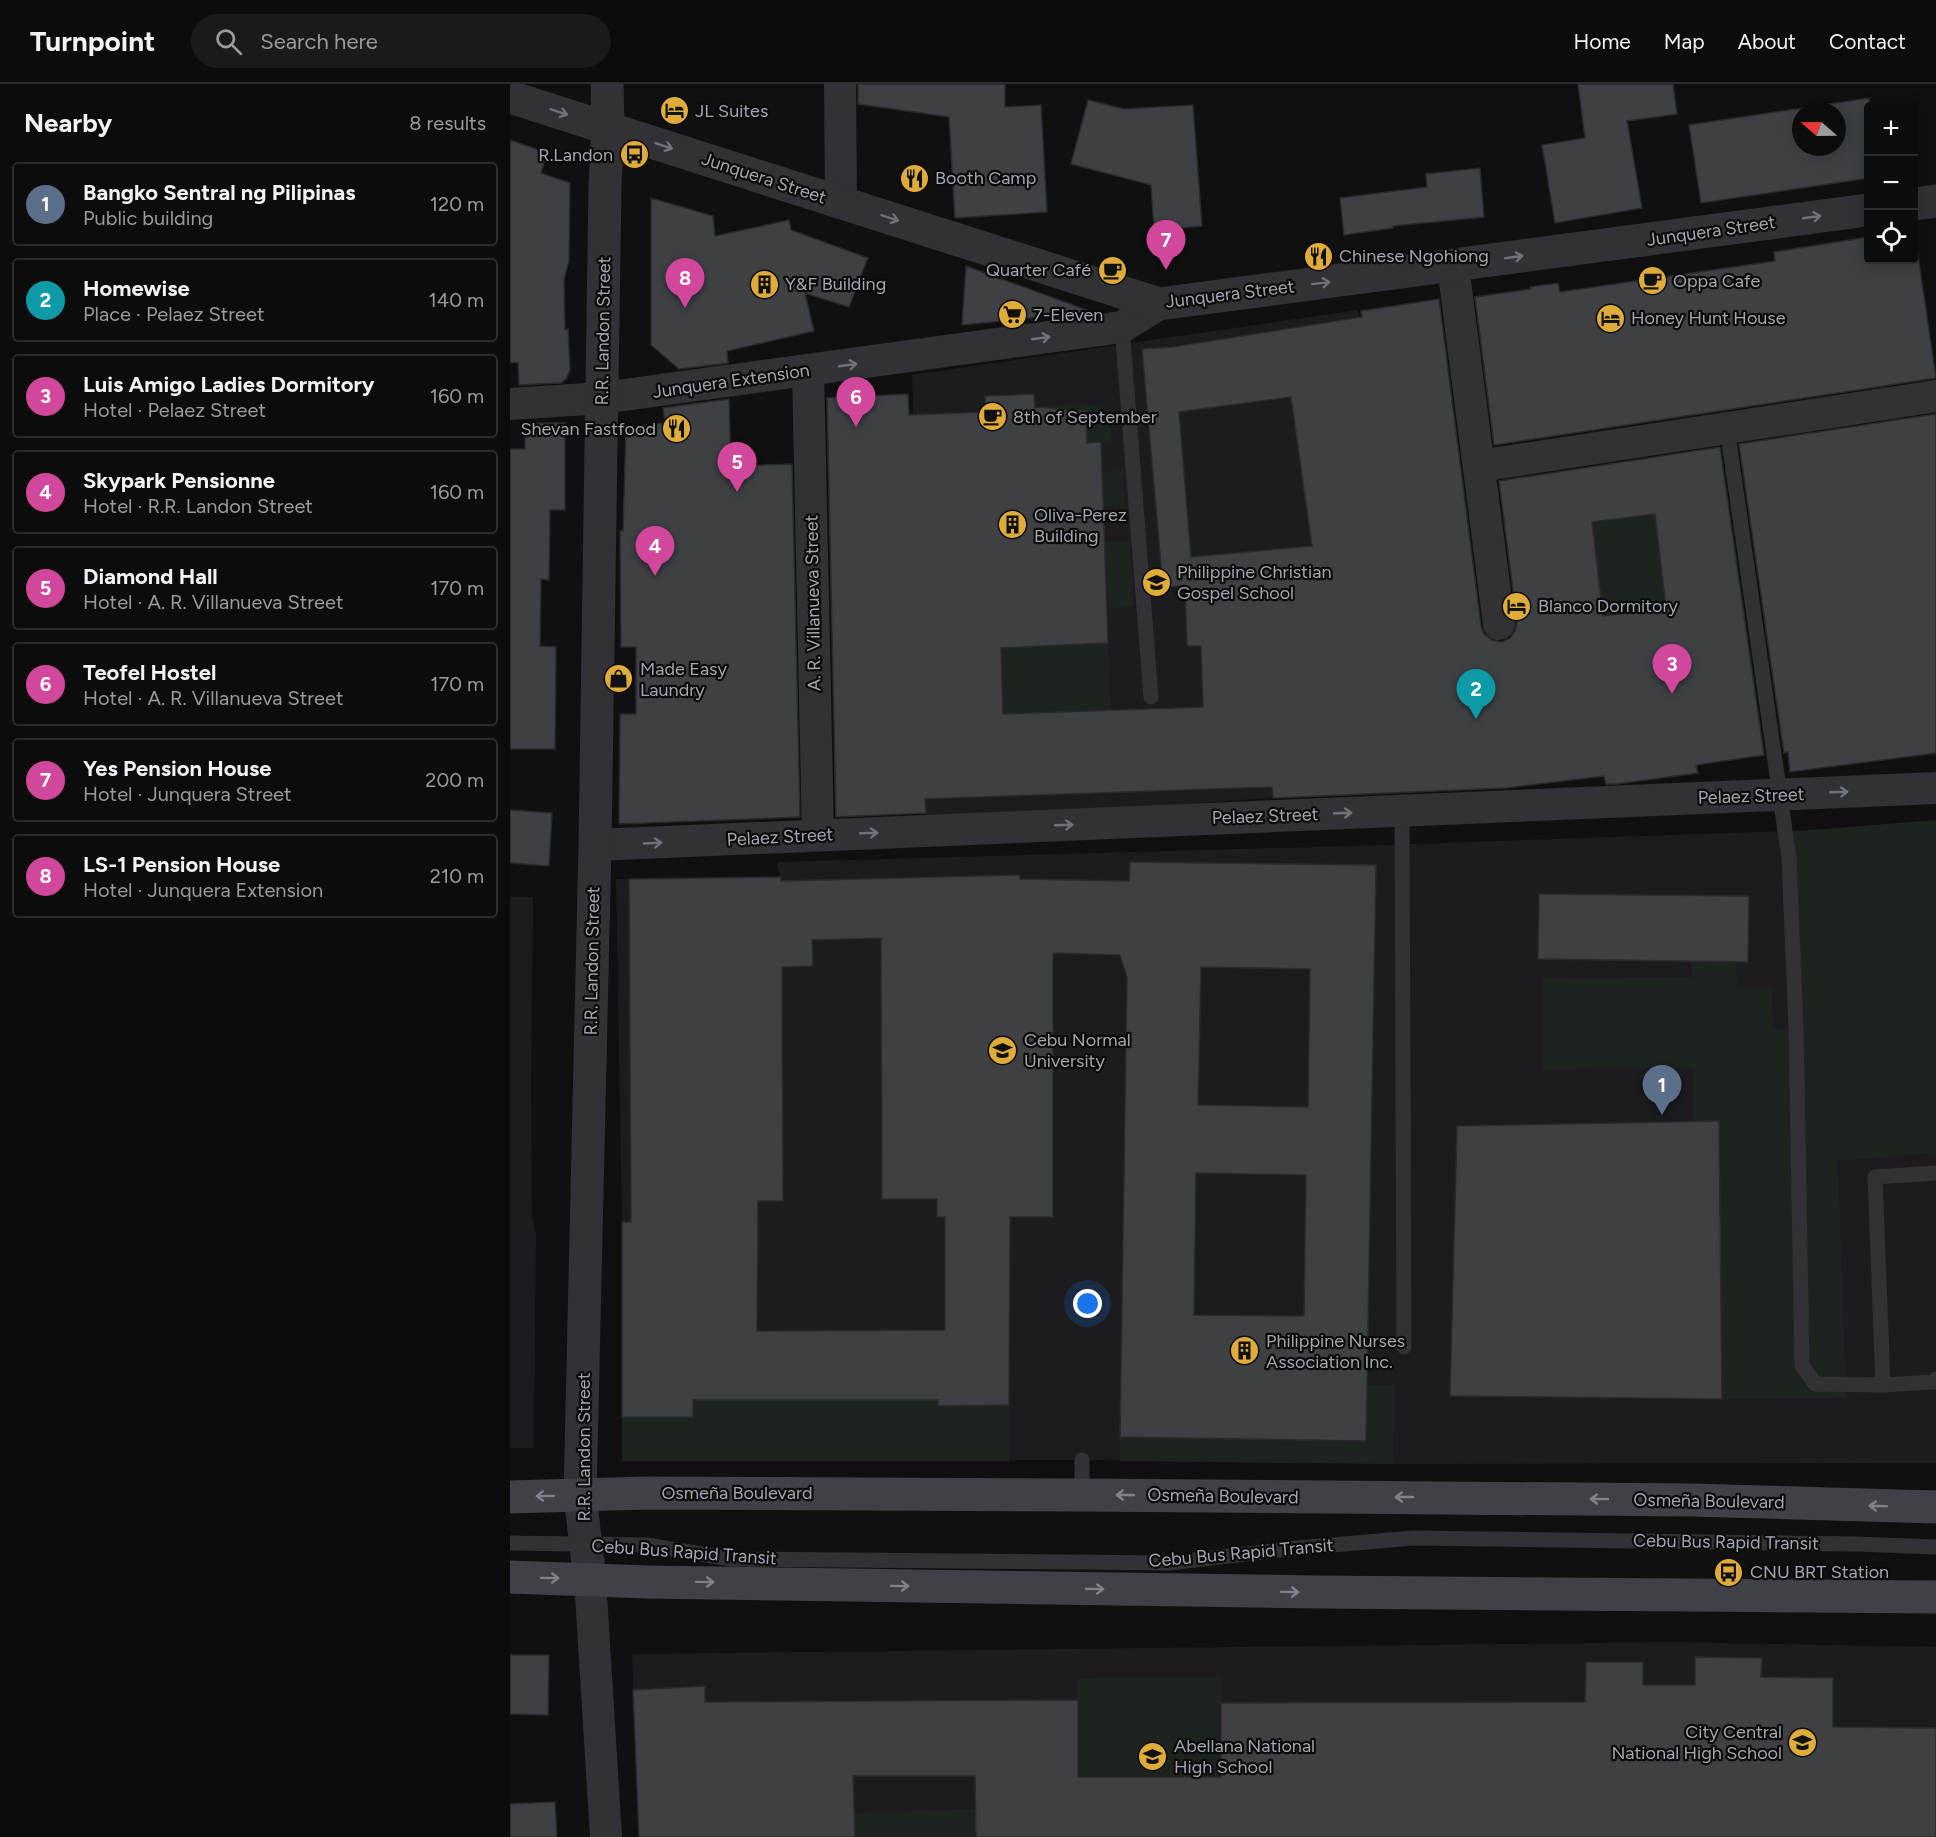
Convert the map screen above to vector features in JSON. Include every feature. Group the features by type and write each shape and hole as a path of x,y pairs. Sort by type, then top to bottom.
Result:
{"main road":[{"name":"Osmeña Boulevard","path":"510,1497 647,1493 1082,1495 1692,1500 1936,1507"},
{"path":"510,1577 1294,1592 1936,1597"}],"street":[{"name":"R.R. Landon Street","path":"606,1837 590,1579 580,1496 595,845 607,84"},
{"path":"840,84 841,202"},
{"name":"Junquera Street","path":"510,97 1159,304 1864,211"},
{"path":"1918,203 1936,201"},
{"path":"1453,266 1499,624"},
{"name":"Junquera Extension","path":"510,404 602,399 1122,327 1159,304"},
{"name":"A. R. Villanueva Street","path":"808,370 818,835"},
{"path":"1479,466 1936,396"},
{"name":"Pelaez Street","path":"595,845 1936,788"}],"lane":[{"path":"1122,327 1151,697"},
{"path":"1727,428 1789,858 1796,1041 1802,1365 1815,1384 1883,1385 1935,1382 1936,1379"},
{"path":"1402,810 1404,1347"},
{"path":"1883,1385 1875,1177 1936,1173"},
{"path":"1082,1460 1082,1495"},
{"name":"Cebu Bus Rapid Transit","path":"510,1543 647,1545 730,1559 1157,1563 1413,1538 1936,1547"}],"shaded area":[{"name":"Philippine Christian Gospel School","path":"1358,310 1420,788 926,821 912,375"},
{"path":"1085,403 1099,407 1110,417 1112,441 1087,443 1085,411 1035,407"},
{"path":"1123,470 1125,505 1103,507 1102,472"},
{"path":"1655,514 1669,634 1632,613 1594,617 1582,523"},
{"path":"1130,541 1134,607 1109,608 1104,542"},
{"path":"1108,643 1111,710 1003,714 1000,647"},
{"path":"1936,820 1936,1463 1393,1464 1082,1460 622,1461 622,1222 616,879 780,877 777,862 1842,829"},
{"path":"1936,820 1936,1153 1838,1161 1846,1398 1722,1399 1719,1121 1694,1121 1693,1068 1543,1069 1543,979 1692,977 1691,961 1736,962 1737,988 1772,988 1773,1030 1795,1029 1786,832"},
{"path":"510,897 533,897 532,1219 536,1234 534,1448 510,1448"},
{"path":"1367,1385 1395,1385 1393,1464 1120,1461 1120,1437 1366,1441"},
{"path":"693,1400 938,1400 939,1406 1009,1405 1009,1461 622,1461 622,1417 693,1417"},
{"name":"Abellana National High School","path":"1672,1642 1936,1647 1936,1837 639,1837 632,1654"},
{"path":"1221,1677 1221,1777 1078,1777 1078,1678"},
{"path":"975,1809 976,1837 855,1837 854,1813"}],"building":[{"path":"858,84 1005,84 1005,107 1041,105 1047,212 955,218 949,117 858,104"},
{"path":"1578,84 1673,84 1677,114 1627,121 1642,208 1555,223 1542,145 1585,138"},
{"path":"1869,98 1869,102 1864,102 1864,179 1701,203 1689,125 1792,110 1792,156 1846,156 1846,102 1842,102"},
{"path":"1088,100 1124,109 1193,105 1202,226 1154,230 1151,185 1071,164"},
{"path":"510,140 547,153 541,173 570,183 569,261 564,279 565,330 568,329 570,370 566,379 561,383 519,385 518,362 510,363"},
{"path":"1480,168 1484,217 1393,226 1393,228 1344,235 1340,198 1427,187 1426,174"},
{"path":"651,198 713,216 715,236 789,220 791,230 868,258 849,307 805,293 814,331 727,351 728,363 679,369 651,345"},
{"path":"1864,238 1864,264 1918,264 1918,255 1936,378 1494,445 1475,297 1558,283 1560,292 1775,261 1774,252"},
{"path":"966,266 1092,312 962,325"},
{"path":"1439,299 1481,626 1484,634 1492,640 1502,642 1510,638 1517,622 1499,481 1720,447 1764,755 1696,765 1698,773 1616,784 1606,784 1604,776 1506,788 1273,798 1272,787 925,799 926,813 836,817 827,398 908,394 909,415 986,412 985,396 1034,394 1035,407 1086,411 1087,443 1101,442 1108,643 1001,648 1003,714 1203,707 1201,646 1187,646 1185,586 1163,587 1142,349 1173,347 1362,317 1361,311","holes":["1291,397 1312,546 1191,557 1179,412","1655,514 1666,608 1603,616 1592,522"]},
{"path":"729,399 731,466 792,464 800,817 619,824 620,714 636,714 636,647 621,647 620,531 623,531 626,427 665,423 663,408"},
{"path":"1936,414 1936,753 1790,772 1788,752 1784,753 1739,444"},
{"path":"525,423 565,423 565,510 550,510 549,580 541,579 540,646 556,647 555,749 510,749 510,449 525,449"},
{"path":"510,810 552,813 549,866 510,863"},
{"name":"Cebu Normal University","path":"1130,862 1376,865 1366,1441 1120,1437 1127,977 1120,955 1053,953 1053,1217 1010,1217 1009,1405 938,1406 938,1400 693,1400 693,1417 622,1417 622,1222 631,1222 629,879 781,877 781,881 1020,875 1020,879 1129,881","holes":["881,938 882,1199 937,1199 937,1217 945,1217 945,1330 757,1331 758,1201 783,1201 782,967 813,966 812,940","1201,967 1310,969 1308,1107 1198,1105","1196,1173 1306,1175 1304,1316 1194,1315"]},
{"path":"1539,894 1749,896 1748,962 1538,959"},
{"path":"1719,1121 1722,1399 1450,1396 1457,1126"},
{"path":"510,1655 549,1655 548,1715 510,1714"},
{"name":"Abellana National High School","path":"1695,1657 1762,1658 1761,1677 1833,1678 1833,1727 1936,1728 1936,1837 976,1837 975,1776 853,1776 855,1837 639,1837 633,1690 705,1686 705,1702 1078,1700 1078,1777 1221,1777 1221,1703 1585,1702 1586,1662 1643,1662 1643,1685 1695,1685"},
{"path":"555,1802 557,1837 510,1837 510,1804"}],"place":[{"name":"JL Suites","path":"674,111"},
{"name":"R.Landon","path":"634,155"},
{"name":"Booth Camp","path":"914,178"},
{"name":"Chinese Ngohiong","path":"1318,256"},
{"name":"Quarter Café","path":"1112,270"},
{"name":"Yes Pension House","path":"1166,270"},
{"name":"Oppa Cafe","path":"1652,281"},
{"name":"Y&F Building","path":"764,284"},
{"name":"LS-1 Pension House","path":"685,308"},
{"name":"7-Eleven","path":"1012,315"},
{"name":"Honey Hunt House","path":"1610,318"},
{"name":"8th of September","path":"992,417"},
{"name":"Teofel Hostel","path":"856,427"},
{"name":"Shevan Fastfood","path":"677,429"},
{"name":"Diamond Hall","path":"737,492"},
{"name":"Oliva-Perez Building","path":"1013,525"},
{"name":"Skypark Pensionne","path":"655,576"},
{"name":"Philippine Christian Gospel School","path":"1156,582"},
{"name":"Blanco Dormitory","path":"1517,606"},
{"name":"Made Easy Laundry","path":"619,679"},
{"name":"Luis Amigo Ladies Dormitory","path":"1672,694"},
{"name":"Homewise","path":"1476,719"},
{"name":"Cebu Normal University","path":"1003,1050"},
{"name":"Bangko Sentral ng Pilipinas","path":"1662,1115"},
{"name":"Philippine Nurses Association Inc.","path":"1245,1351"},
{"name":"CNU BRT Station","path":"1729,1572"},
{"name":"City Central National High School","path":"1803,1742"},
{"name":"Abellana National High School","path":"1153,1756"}]}
